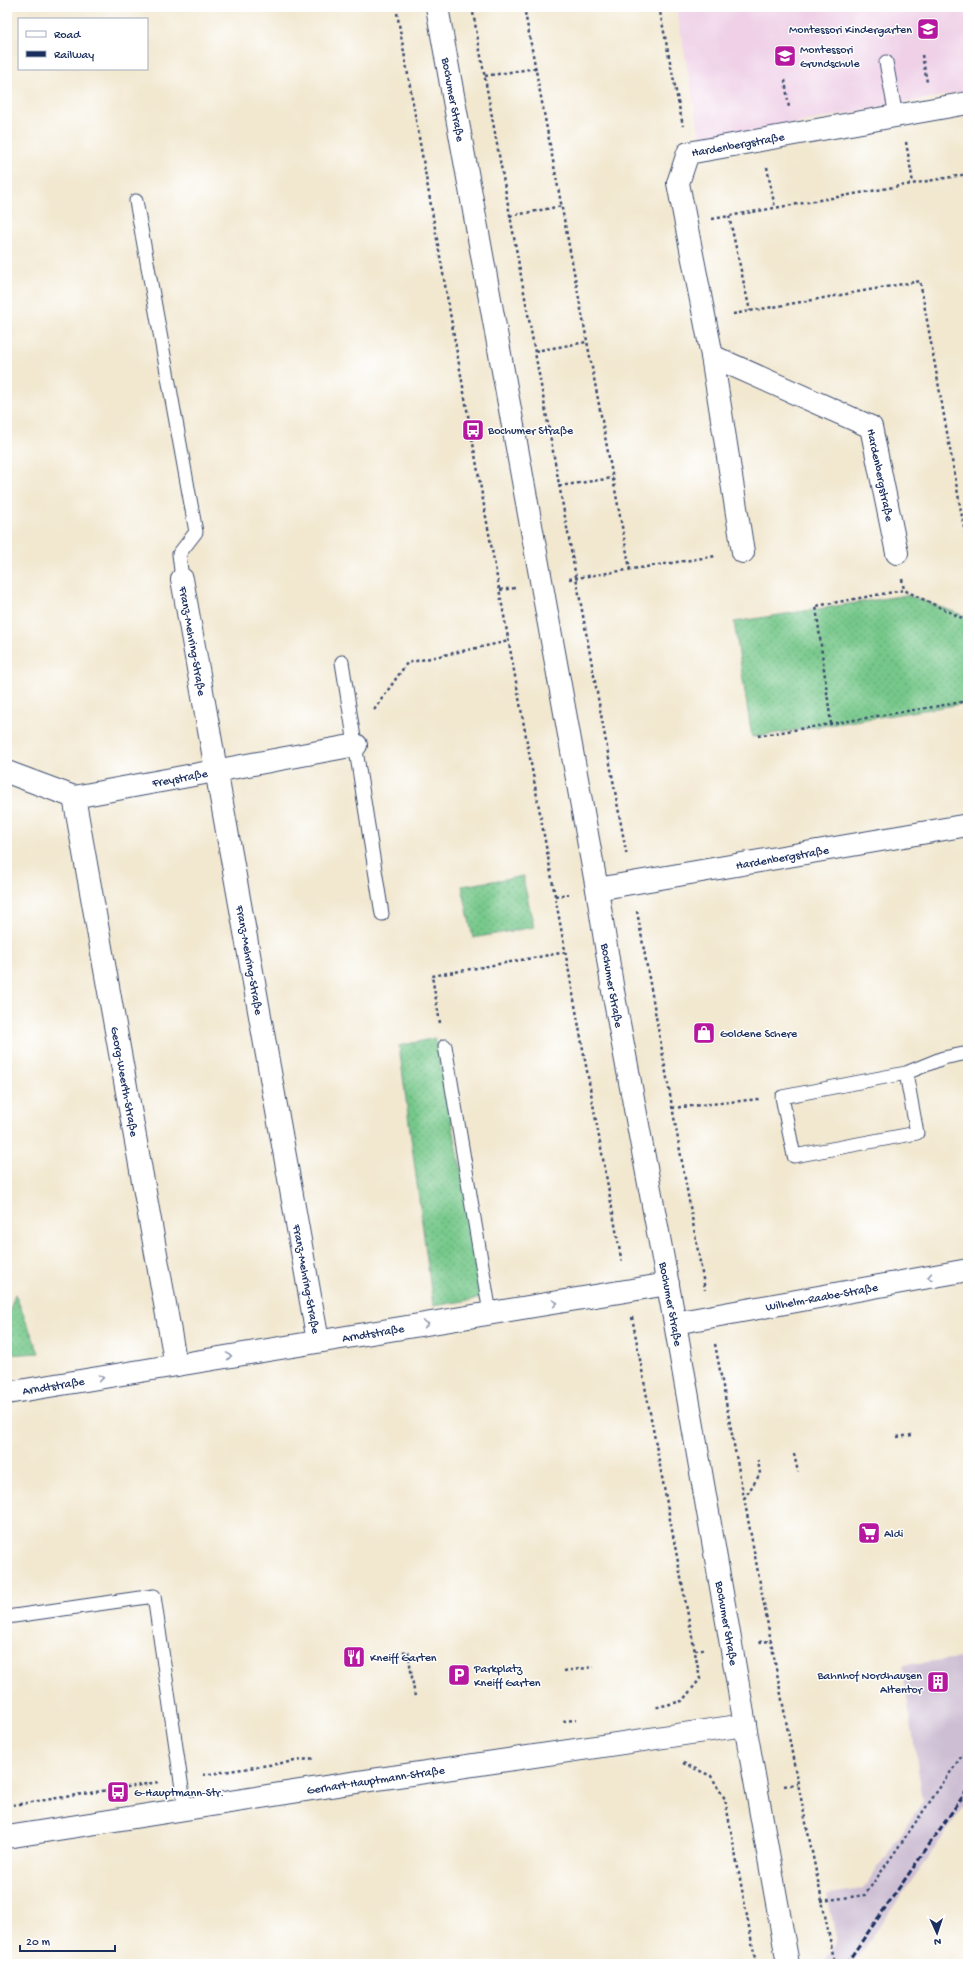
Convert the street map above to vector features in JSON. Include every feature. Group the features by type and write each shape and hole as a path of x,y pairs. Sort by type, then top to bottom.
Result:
{"street":[{"name":"Bochumer Straße","path":"437,7 597,889 613,991 675,1323 788,1964"},
{"name":"Hardenbergstraße","path":"744,552 712,356 678,183 688,153 968,103"},
{"name":"Hardenbergstraße","path":"712,356 871,427 897,553"},
{"name":"Franz-Mehring-Straße","path":"182,579 318,1341"},
{"name":"Freystraße","path":"74,797 356,745"},
{"path":"7,772 74,797"},
{"name":"Georg-Weerth-Straße","path":"74,797 176,1365"},
{"name":"Hardenbergstraße","path":"597,889 968,825"},
{"name":"Wilhelm-Raabe-Straße","path":"675,1323 968,1270"},
{"name":"Arndtstraße","path":"7,1393 668,1284"},
{"name":"Gerhart-Hauptmann-Straße","path":"7,1837 745,1725"}],"lane":[{"path":"886,62 899,115"},
{"path":"136,201 196,532 179,554 182,579"},
{"path":"342,662 382,914"},
{"path":"445,1046 490,1313"},
{"path":"906,1072 917,1134 794,1156 782,1096 906,1072 943,1058 968,1053"},
{"path":"7,1617 154,1596 184,1809"}],"path":[{"path":"396,7 627,1291 700,1679 682,1701 643,1711 649,1739"},
{"path":"472,7 710,1316 834,1964"},
{"path":"524,7 630,569"},
{"path":"659,7 688,153"},
{"path":"485,76 536,68"},
{"path":"899,115 913,183"},
{"path":"761,140 775,208"},
{"path":"686,224 968,174"},
{"path":"510,216 562,206"},
{"path":"729,216 750,311"},
{"path":"704,320 920,281 968,550"},
{"path":"535,351 587,342"},
{"path":"559,486 613,478"},
{"path":"500,590 744,552"},
{"path":"831,724 816,606 904,590 968,622"},
{"path":"356,745 368,717 407,663 509,641"},
{"path":"758,736 968,701"},
{"path":"445,1046 432,976 566,952"},
{"path":"672,1108 782,1096"},
{"path":"897,1437 912,1435"},
{"path":"794,1454 798,1472"},
{"path":"744,1499 760,1474 758,1460"},
{"path":"397,1653 408,1651 415,1697"},
{"path":"564,1671 594,1667"},
{"path":"821,1901 866,1895 968,1747"},
{"path":"675,1764 682,1763 711,1776 725,1799 756,1964"},
{"path":"7,1806 269,1765"}],"shaded area":[{"path":"676,7 968,7 968,91 701,141"},
{"path":"968,1657 968,1801 853,1964 823,1964 837,1942 827,1894 863,1889 923,1801 902,1665"}],"green space":[{"path":"907,595 968,617 968,703 752,737 734,622"},
{"path":"524,876 524,883 534,927 473,938 462,886"},
{"path":"435,1038 468,1203 482,1298 433,1306 399,1046"},
{"path":"15,1294 39,1353 7,1355 7,1318"}],"railway":[{"path":"846,1964 968,1789"}],"place":[{"name":"Montessori Kindergarten","path":"928,29"},
{"name":"Montessori Grundschule","path":"785,56"},
{"name":"Bochumer Straße","path":"473,430"},
{"name":"Goldene Schere","path":"704,1033"},
{"name":"Aldi","path":"869,1533"},
{"name":"Kneiff Garten","path":"354,1657"},
{"name":"Parkplatz Kneiff Garten","path":"459,1675"},
{"name":"Bahnhof Nordhausen Altentor","path":"938,1682"},
{"name":"G-Hauptmann-Str.","path":"118,1792"}]}
